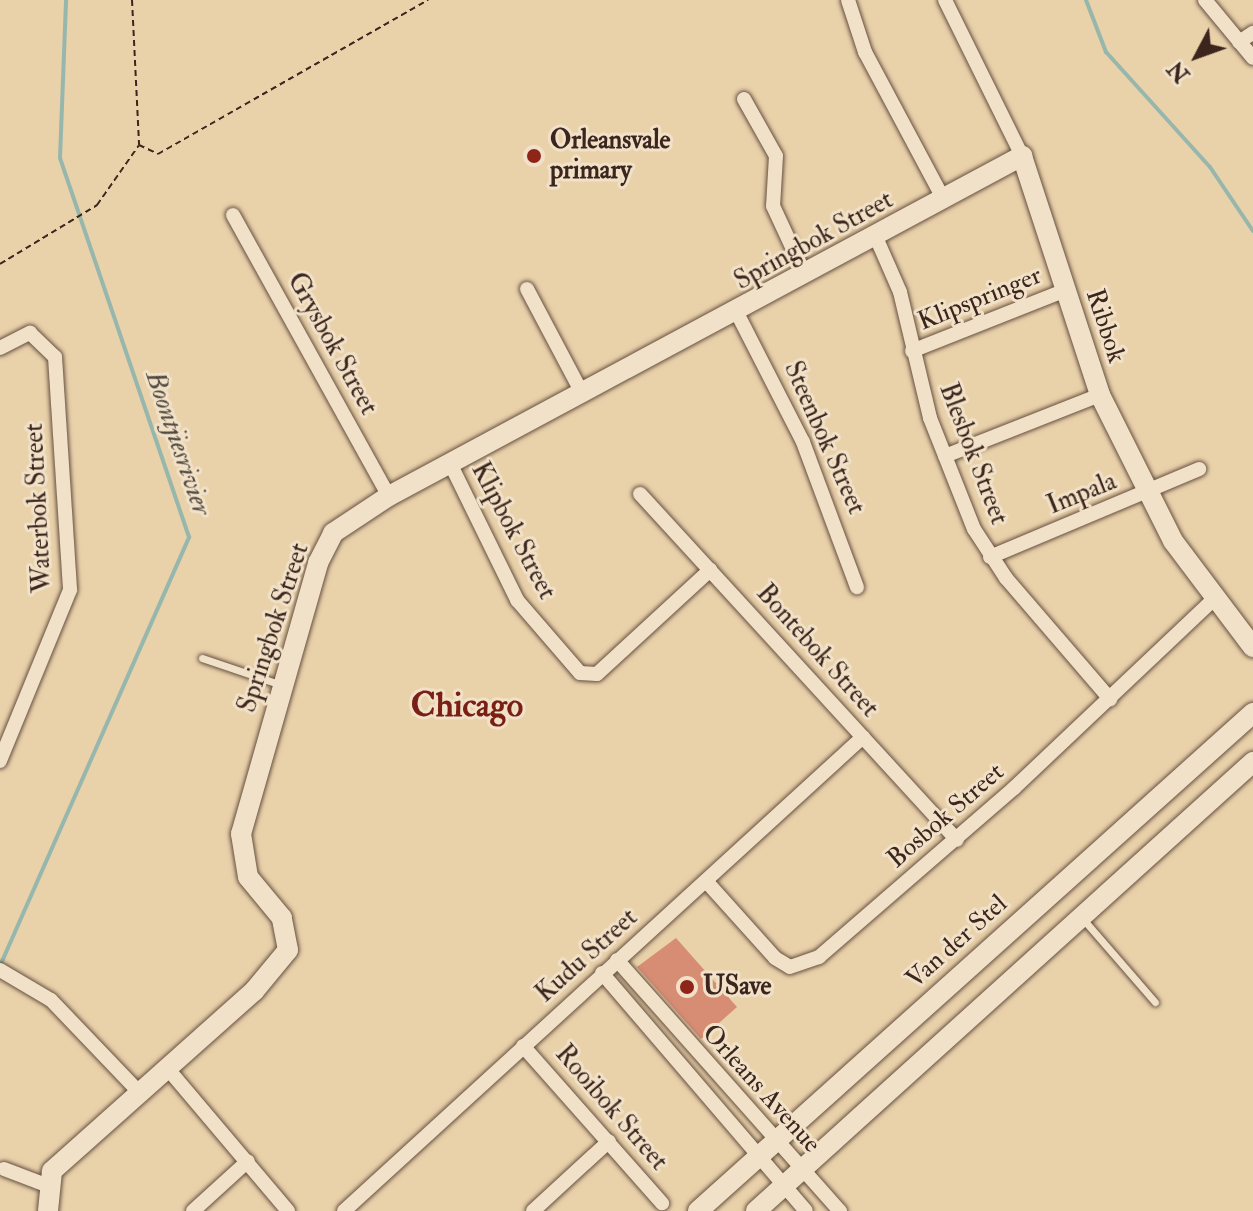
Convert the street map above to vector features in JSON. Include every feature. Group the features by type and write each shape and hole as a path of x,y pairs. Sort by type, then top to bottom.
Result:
{"street":[{"path":"848,0 865,52 943,198"},
{"name":"Ribbok","path":"945,0 1022,156 1100,395 1147,493 1212,601 1253,647"},
{"path":"1205,0 1253,58"},
{"path":"1239,42 1253,33"},
{"path":"744,99 776,156 773,206 805,275"},
{"name":"Springbok Street","path":"46,1185 52,1171 168,1069 288,950 282,918 241,856 281,685 325,546 347,521 450,463 737,313 1022,156"},
{"name":"Grysbok Street","path":"233,215 389,496"},
{"name":"Blesbok Street","path":"875,235 900,292 912,351 945,456 990,557 1110,699"},
{"path":"527,289 582,393"},
{"name":"Klipspringer","path":"912,351 1066,290"},
{"name":"Steenbok Street","path":"737,313 803,442 857,587"},
{"name":"Waterbok Street","path":"0,348 30,333 55,357 70,590 0,761"},
{"path":"945,456 1100,395"},
{"name":"Klipbok Street","path":"450,463 517,600 580,673 597,674 710,570"},
{"name":"Impala","path":"990,557 1199,469"},
{"name":"Bontebok Street","path":"640,494 957,840"},
{"name":"Bosbok Street","path":"706,881 775,958 805,965 957,840 1212,601"},
{"name":"Van der Stel","path":"698,1211 1253,713"},
{"name":"Kudu Street","path":"344,1211 863,737"},
{"path":"756,1211 1253,762"},
{"name":"Orleans Avenue","path":"617,960 840,1211"},
{"name":"Orleans Avenue","path":"602,973 806,1211"},
{"path":"6,974 65,1013 140,1093"},
{"name":"Rooibok Street","path":"523,1046 662,1203"},
{"path":"168,1069 288,1211"},
{"path":"533,1211 609,1141"},
{"path":"193,1211 248,1161"},
{"path":"4,1169 46,1185 48,1211"}],"lane":[{"path":"202,658 281,685"},
{"path":"1081,917 1155,1002"}],"path":[{"path":"0,264 72,224 97,205 139,145 132,0"},
{"path":"139,145 158,154 428,0"}],"building":[{"name":"USave","path":"676,938 737,1007 701,1039 637,967"}],"waterway":[{"name":"Boontjiesrivier","path":"0,966 189,537 60,158 66,0"},
{"path":"1086,0 1106,52 1210,167 1253,231"}],"place":[{"name":"Orleansvale primary","path":"534,156"},
{"name":"USave","path":"687,987"}],"district":[{"name":"Chicago","path":"467,706"}]}
